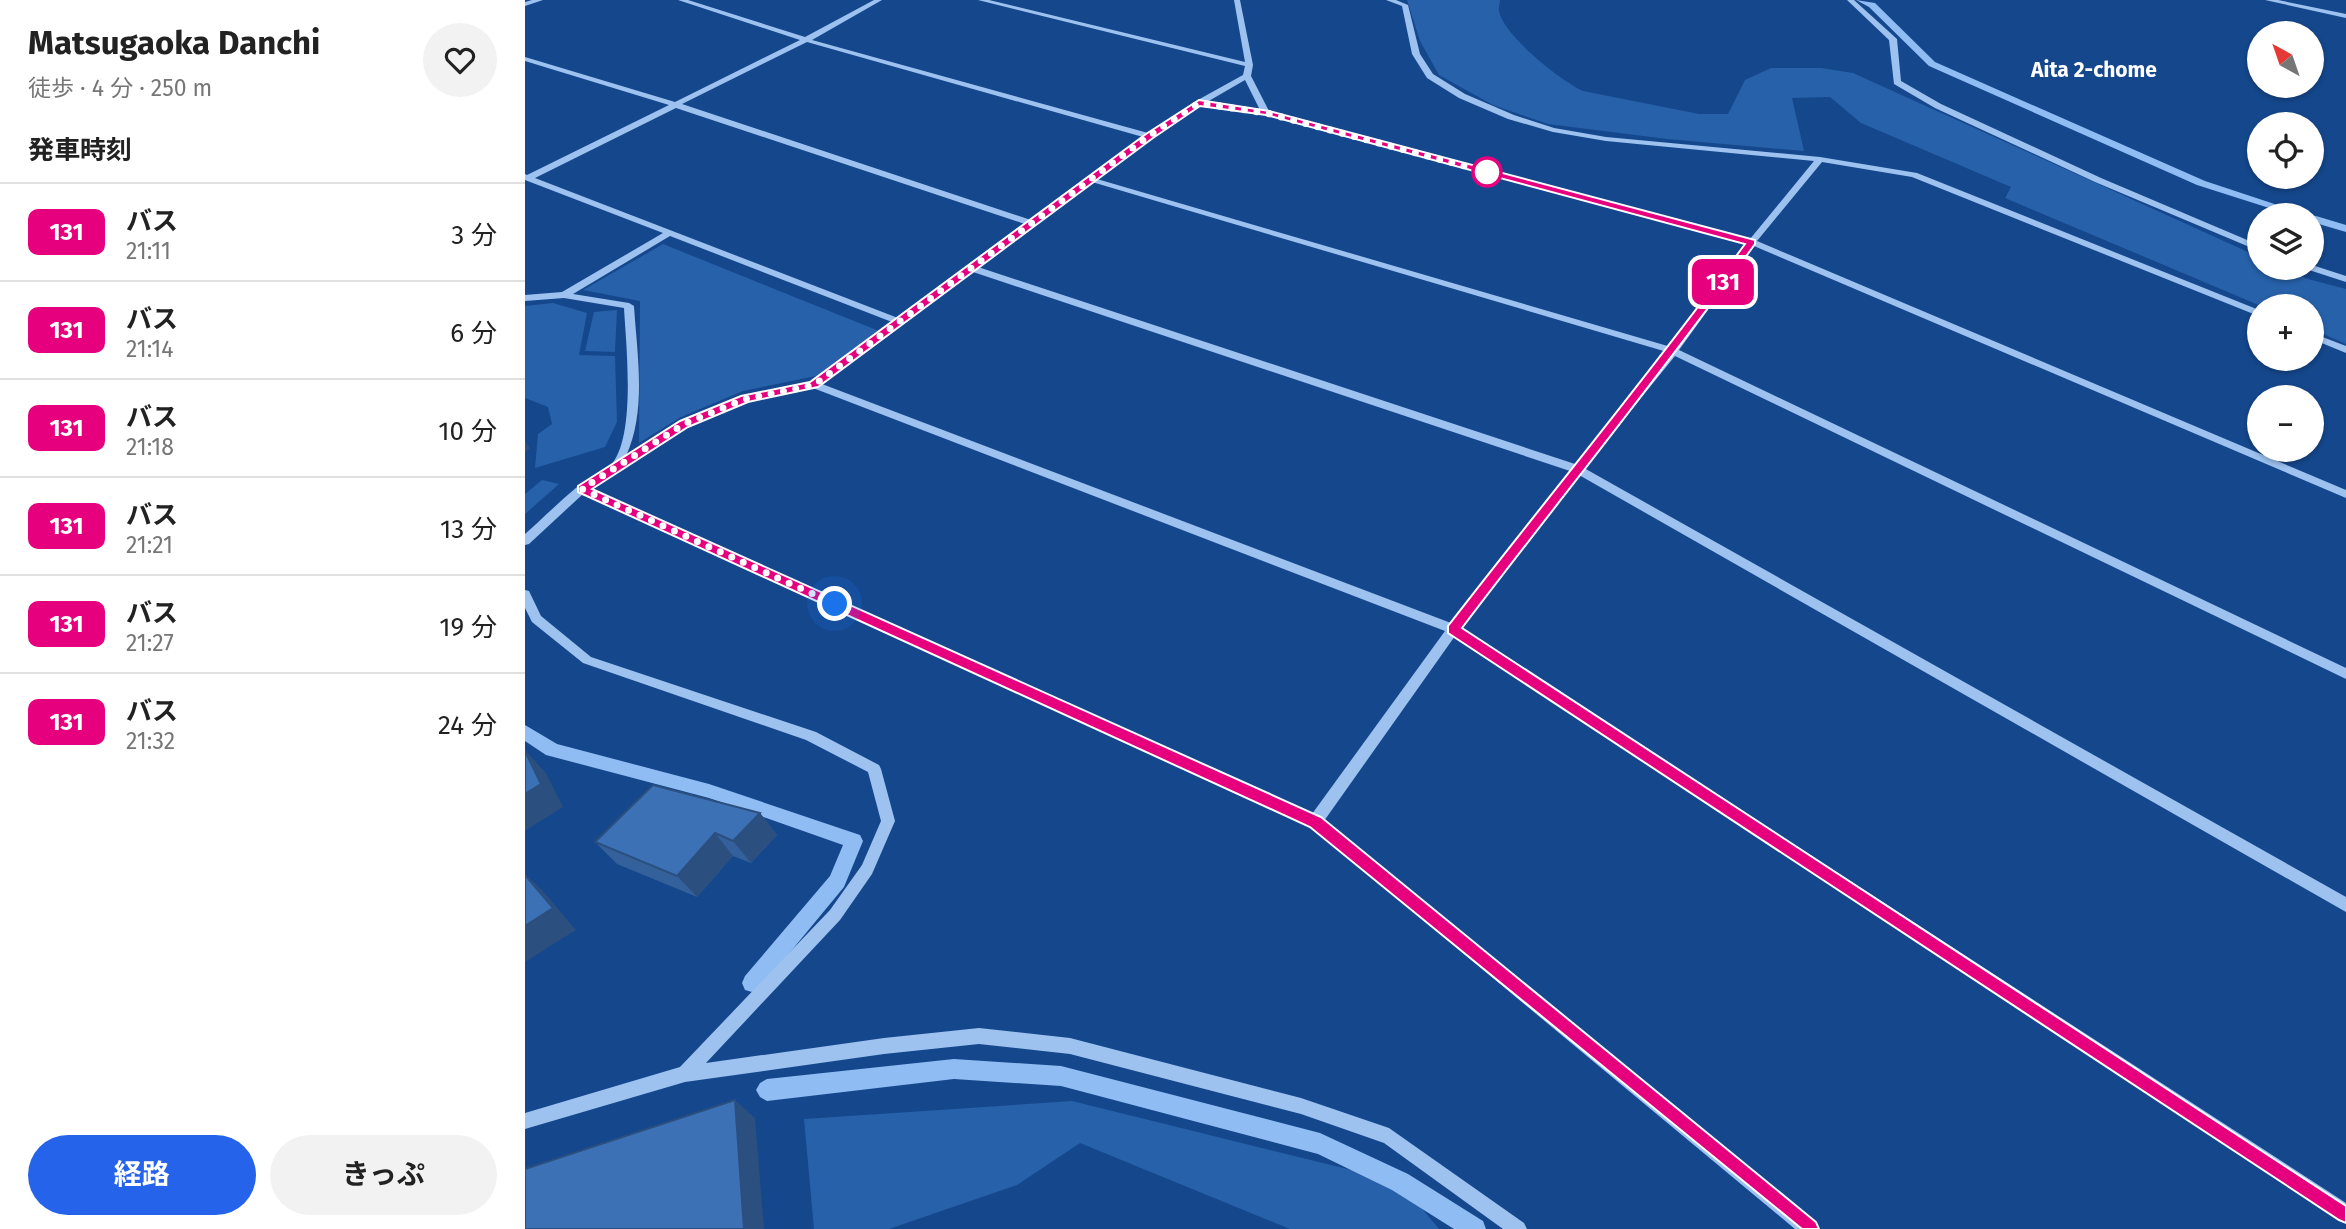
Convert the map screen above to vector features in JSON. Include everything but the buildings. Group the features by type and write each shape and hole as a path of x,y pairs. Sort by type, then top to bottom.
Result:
{"street":[{"path":"525,4 540,0"},
{"path":"681,0 806,40 1149,136"},
{"path":"526,177 806,40 879,0"},
{"path":"981,0 1249,65"},
{"path":"1237,0 1249,65 1247,76 1266,113"},
{"path":"1389,0 1405,5 1416,54 1430,76 1462,96 1511,117 1553,130 1606,139 1820,159 1914,175 2247,308"},
{"path":"1850,0 1893,38 1897,82 1938,106 2098,180 2247,243"},
{"path":"2267,0 2346,16"},
{"path":"525,60 676,105 1032,223"},
{"path":"525,541 582,489 684,424 745,399 814,385 1149,136 1247,76"},
{"path":"1199,103 1266,113 1752,242 2346,494"},
{"path":"1315,822 1453,629 1673,351 1752,242 1820,159"},
{"path":"526,177 898,321"},
{"path":"1093,180 1673,351 2346,674"},
{"path":"564,295 668,234"},
{"path":"971,268 1577,469 2346,905"},
{"path":"2324,272 2346,279"},
{"path":"525,298 564,295 629,306 632,421 623,454 614,469"},
{"path":"2324,340 2346,350"},
{"path":"814,385 1453,629 2346,1213"},
{"path":"582,489 1315,822 1809,1229"},
{"path":"525,594 536,619 587,660 811,736 874,769 888,821 867,869 835,915 685,1074"},
{"path":"525,1121 685,1074 884,1046 979,1036 1070,1046 1301,1106 1389,1136 1518,1229"}],"shaded area":[{"path":"1407,0 1500,0 1499,11 1511,32 1534,56 1573,86 1583,91 1699,114 1728,114 1745,80 1771,68 1821,68 1853,73 2247,252 2247,280 2312,280 2346,289 2346,344 2324,334 2324,294 2247,294 2247,300 2005,198 2011,187 1861,123 1830,97 1792,98 1804,151 1667,139 1548,124 1493,105 1439,75 1420,41"},
{"path":"663,244 879,331 821,375 743,391 681,417 639,443 640,301 583,290"},
{"path":"553,303 587,313 579,355 615,356 617,422 605,447 535,468 538,434 552,424 548,407 525,398 525,306"},
{"path":"617,310 615,352 585,351 594,312"},
{"path":"542,480 559,484 525,514 525,494"},
{"path":"1072,1101 1400,1182 1439,1229 1290,1229 1080,1143 1017,1185 889,1229 814,1229 804,1119"}],"waterway":[{"path":"1860,0 1872,5 1932,64 2201,183 2264,203"},
{"path":"2324,222 2346,229"},
{"path":"525,732 552,750 709,791 854,841 837,881 752,983"},
{"path":"767,1090 954,1069 1061,1076 1320,1144 1400,1182 1475,1229"}],"bus line":[{"name":"131","path":"1809,1229 1315,822 582,489 684,424 745,399 814,385 1149,136 1199,103 1266,113 1752,242 1673,351 1453,629 2346,1213"}],"district":[{"name":"Aita 2-chome","path":"2094,70"}],"route":[{"path":"835,604 582,489 684,424 745,399 814,385 1149,136 1199,103 1266,113 1487,172"}]}
